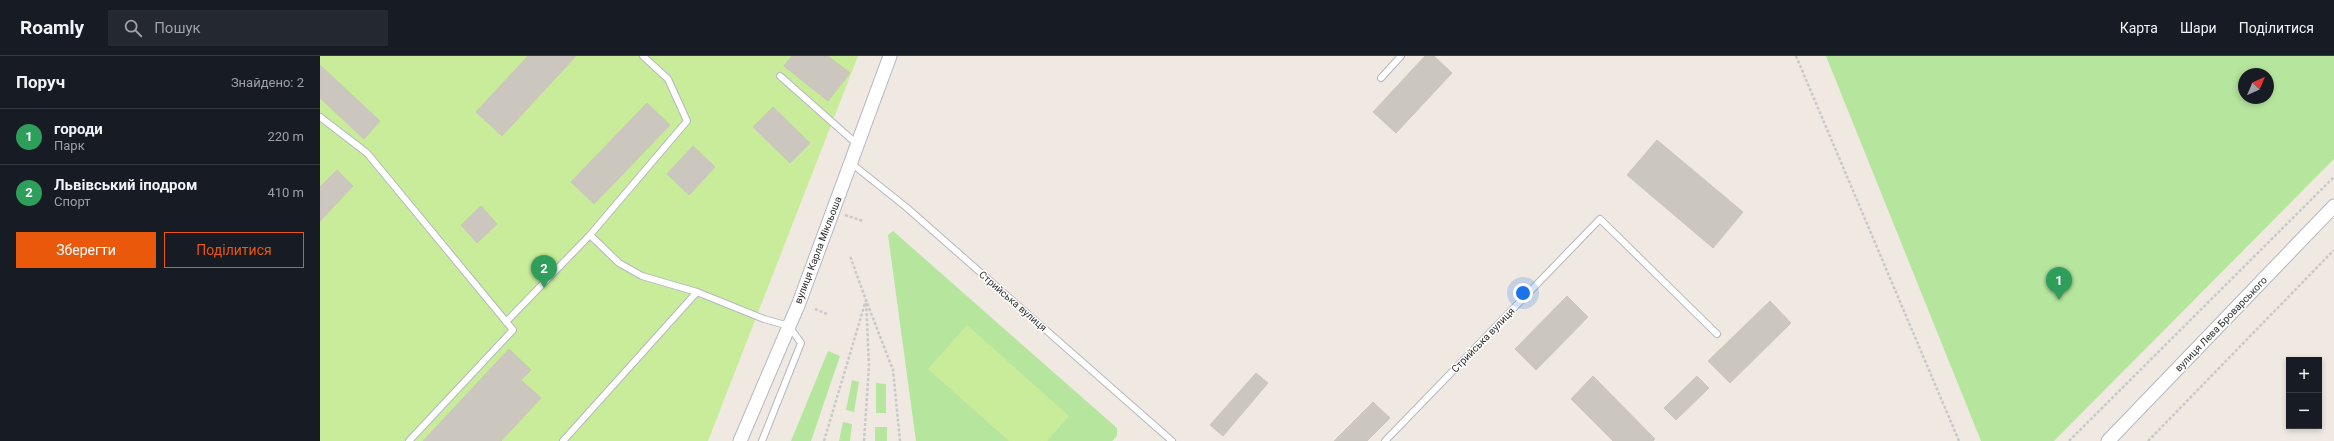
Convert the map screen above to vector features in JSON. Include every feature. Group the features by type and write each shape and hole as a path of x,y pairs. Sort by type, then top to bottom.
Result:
{"street":[{"name":"вулиця Карла Мікльоша","path":"740,441 789,326 858,145 890,56"},
{"name":"вулиця Лева Броварського","path":"2108,441 2334,206"}],"lane":[{"path":"506,322 590,235 687,122 668,79 643,56"},
{"path":"1381,78 1401,56"},
{"path":"780,76 858,145"},
{"path":"320,117 367,153 513,330 409,441"},
{"name":"Стрийська вулиця","path":"851,163 906,207 1172,441"},
{"name":"Стрийська вулиця","path":"1385,441 1600,219 1717,334"},
{"path":"590,235 619,263 642,276 697,292 764,319 789,326 801,343 762,441"},
{"path":"563,441 697,292"}],"path":[{"path":"1796,56 1959,441"},
{"path":"2069,441 2334,177"},
{"path":"2148,441 2334,250"},
{"path":"850,256 892,370 900,441"},
{"path":"824,441 866,300"},
{"path":"864,441 869,366 866,300"},
{"path":"815,309 827,314"}],"green space":[{"path":"320,56 858,56 708,441 320,441"},
{"path":"1826,56 2334,56 2334,159 2054,441 1981,441"},
{"path":"893,231 1117,428 1117,436 1112,441 916,441 888,235"},
{"path":"967,325 1069,416 1047,441 1009,441 928,369"},
{"path":"828,351 840,356 811,441 791,441"},
{"path":"852,380 859,382 854,412 846,410"},
{"path":"876,383 886,384 886,413 876,413"},
{"path":"843,422 852,424 850,441 839,441"},
{"path":"875,427 887,427 887,441 875,441"}],"building":[{"path":"528,56 576,56 502,136 476,112"},
{"path":"792,56 828,56 850,73 828,101 784,66"},
{"path":"1425,56 1434,56 1452,73 1396,133 1373,112"},
{"path":"320,65 380,121 364,139 320,98"},
{"path":"647,103 670,125 594,204 571,182"},
{"path":"773,107 810,143 790,163 753,127"},
{"path":"1657,140 1743,212 1713,248 1627,175"},
{"path":"693,146 715,167 689,195 667,174"},
{"path":"337,170 353,186 320,221 320,187"},
{"path":"481,206 497,224 477,243 461,225"},
{"path":"1567,296 1588,317 1536,370 1515,349"},
{"path":"1770,301 1791,323 1730,383 1708,361"},
{"path":"509,349 531,370 521,380 541,398 501,441 423,441"},
{"path":"1256,373 1268,383 1223,436 1210,425"},
{"path":"1593,376 1655,439 1653,441 1613,441 1571,399"},
{"path":"1697,376 1709,388 1676,420 1664,408"},
{"path":"1373,402 1390,418 1367,441 1334,441"}],"place":[{"name":"Львівський іподром","path":"544,288"},
{"name":"городи","path":"2059,300"}]}
